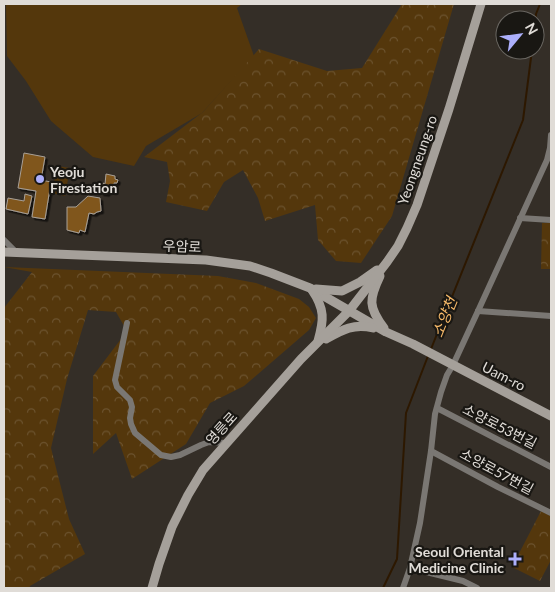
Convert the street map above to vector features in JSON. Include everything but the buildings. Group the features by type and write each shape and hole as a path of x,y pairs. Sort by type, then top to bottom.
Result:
{"main road":[{"name":"Yeongneung-ro","path":"349,311 398,246 417,205 481,4"},
{"name":"우암로","path":"4,252 227,262 250,266 310,288 349,311"},
{"path":"4,257 18,253"},
{"path":"310,288 342,291 360,282 387,262"},
{"path":"386,332 376,318 372,308 372,299 376,284 387,262"},
{"path":"310,288 321,306 323,316 317,344"},
{"path":"349,311 386,332"},
{"name":"영릉로","path":"152,588 166,543 188,495 203,470 301,359 349,311"},
{"path":"317,344 338,332 362,325 386,332"},
{"name":"Uam-ro","path":"386,332 413,344 551,416"}],"street":[{"path":"403,588 410,568 420,524 441,392 447,375 547,160 551,135"},
{"path":"520,218 551,220"},
{"path":"4,240 18,253"},
{"path":"478,311 551,316"},
{"path":"127,323 115,380 117,387 130,400 132,407 130,418 135,433 160,455 171,457 210,442 226,443"},
{"name":"소양로53번길","path":"437,408 551,467"},
{"name":"소양로57번길","path":"431,451 551,513"},
{"path":"410,568 463,581 477,588"}],"green space":[{"path":"6,4 242,4 237,8 254,56 202,113 146,146 134,166 93,157 51,121 26,81 7,56"},
{"path":"402,4 454,4 392,216 361,263 336,261 318,240 315,205 265,221 258,198 243,170 224,182 207,211 166,202 170,181 167,162 144,157 203,112 259,49 327,71 362,68"},
{"path":"57,166 70,168 65,196 52,193"},
{"path":"542,223 551,223 551,269 541,269"},
{"path":"4,267 218,276 256,283 299,299 309,307 316,318 309,330 244,386 210,403 186,444 132,479 116,433 93,454 93,376 127,331 116,312 88,310 67,379 51,448 69,519 85,554 29,588 4,588 4,308 32,272"},
{"path":"541,511 551,516 551,560 540,581 512,567"}],"waterway":[{"name":"소양천","path":"538,10 540,4"},
{"name":"소양천","path":"431,349 523,120 531,60"},
{"name":"소양천","path":"383,588 397,559 406,413 428,356"}],"place":[{"name":"Yeoju Firestation","path":"40,179"},
{"name":"Seoul Oriental Medicine Clinic","path":"515,559"}]}
